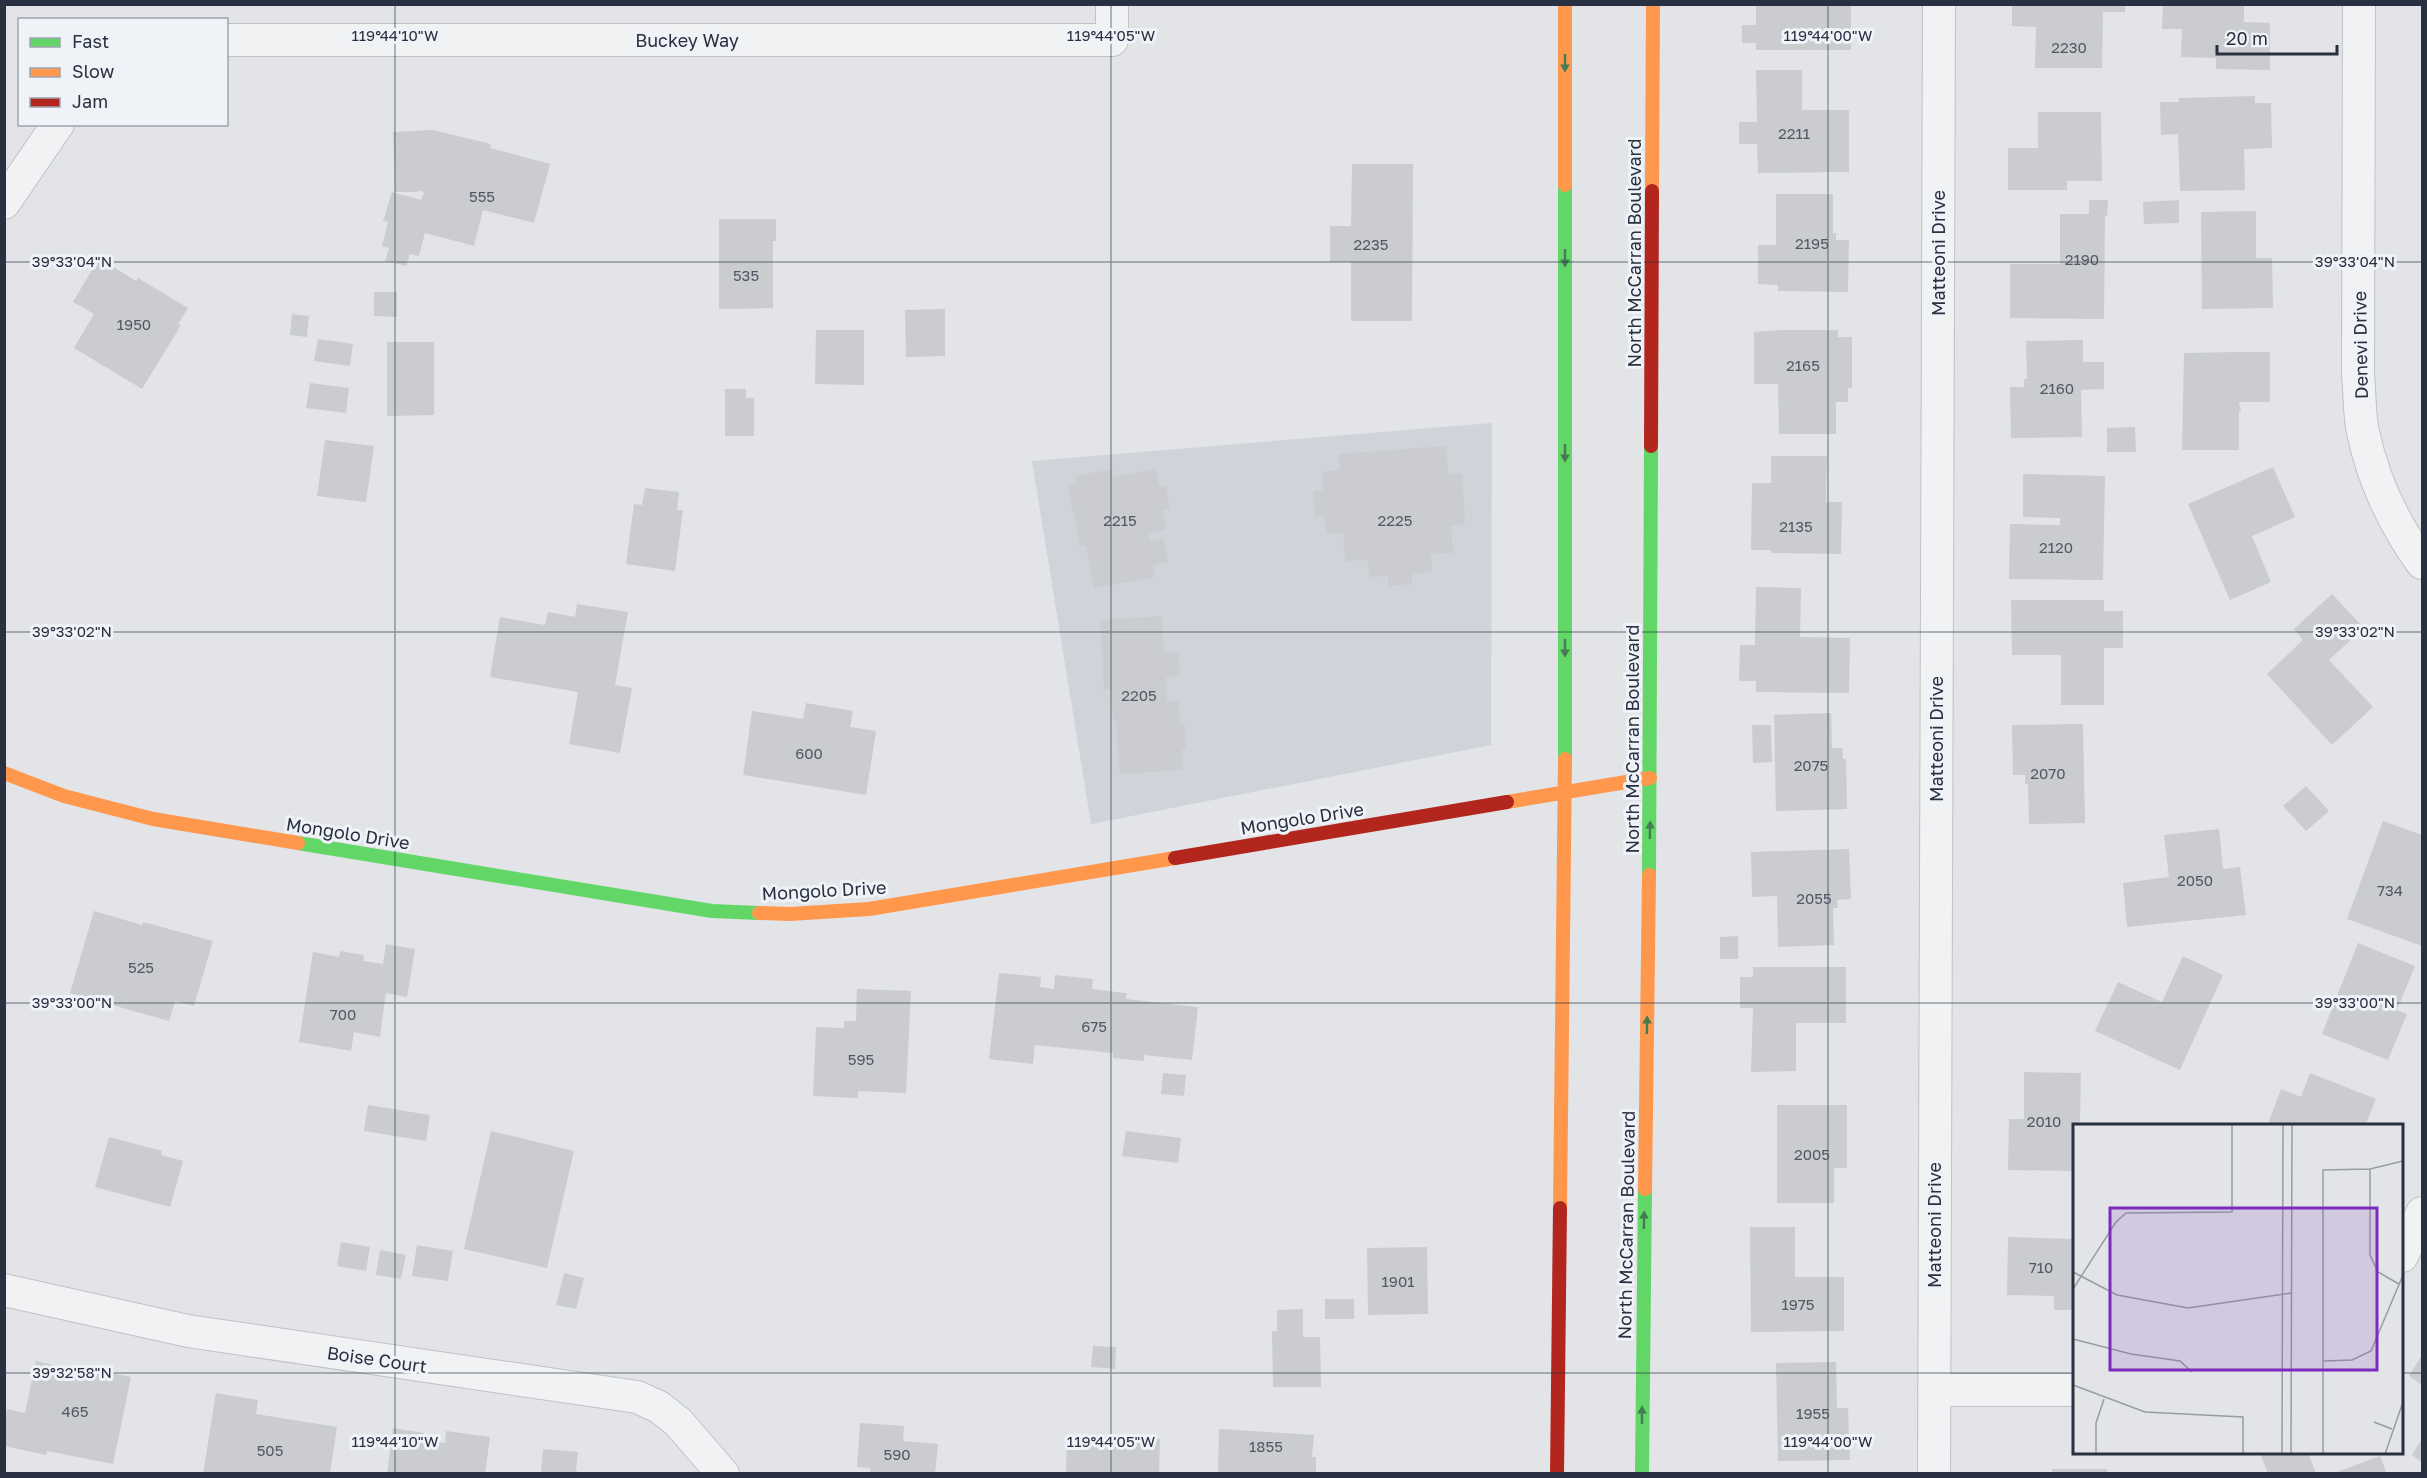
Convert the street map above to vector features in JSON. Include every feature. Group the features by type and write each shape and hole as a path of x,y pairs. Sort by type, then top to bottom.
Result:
{"main road":[{"path":"1557,1473 1565,792 1565,4"},
{"name":"North McCarran Boulevard","path":"1642,1473 1650,778 1653,4"},
{"name":"Mongolo Drive","path":"4,773 64,796 153,819 712,910 790,914 869,909 1650,778"}],"street":[{"name":"Buckey Way","path":"228,40 1112,40 1112,4"},
{"name":"Matteoni Drive","path":"1934,1473 1939,4"},
{"name":"Denevi Drive","path":"2359,4 2358,376 2363,430 2377,481 2401,534 2422,563"},
{"path":"4,202 57,126"},
{"path":"2403,1254 2422,1213"},
{"name":"Boise Court","path":"4,1290 188,1330 637,1397 659,1407 678,1422 723,1473"},
{"path":"1934,1390 2073,1389"}],"shaded area":[{"path":"1492,423 1491,745 1091,824 1032,461"}],"building":[{"path":"1756,4 1851,4 1851,50 1756,50 1756,43 1742,43 1742,25 1756,25"},
{"path":"2012,4 2125,4 2125,12 2103,12 2102,68 2035,68 2036,27 2012,26"},
{"path":"2163,4 2244,4 2244,22 2270,23 2270,70 2216,69 2216,58 2181,57 2182,29 2162,29"},
{"path":"1756,70 1802,70 1802,110 1849,110 1849,172 1758,173 1757,144 1739,144 1739,122 1757,122"},
{"path":"2255,96 2255,103 2271,103 2272,148 2244,149 2245,190 2180,191 2178,134 2161,135 2160,102 2179,102 2179,98"},
{"path":"2038,112 2101,112 2102,181 2067,181 2067,190 2008,190 2008,148 2038,148"},
{"path":"433,130 491,144 490,148 550,164 534,223 483,210 474,246 425,233 419,256 410,254 406,266 385,261 389,248 382,246 388,222 383,221 392,192 421,200 424,192 418,190 418,192 395,192 393,132"},
{"path":"1352,164 1413,164 1412,321 1351,321 1351,262 1330,262 1330,226 1351,226"},
{"path":"1776,194 1833,194 1833,233 1836,233 1836,240 1849,240 1848,292 1778,291 1778,285 1758,284 1758,245 1776,245"},
{"path":"2089,200 2108,200 2107,216 2105,216 2104,319 2010,318 2010,264 2060,264 2060,214 2089,214"},
{"path":"2179,200 2179,223 2144,224 2143,202"},
{"path":"2256,211 2256,258 2272,258 2273,308 2202,309 2201,212"},
{"path":"719,219 776,219 776,241 773,241 773,308 719,309"},
{"path":"99,258 136,281 138,278 188,308 178,324 181,325 142,389 74,348 94,314 73,302"},
{"path":"374,292 397,292 397,317 374,316"},
{"path":"945,309 945,356 906,357 905,310"},
{"path":"292,314 309,316 307,337 290,335"},
{"path":"816,330 864,330 864,385 815,384"},
{"path":"1838,330 1838,337 1852,337 1852,388 1848,388 1848,402 1836,402 1836,434 1779,434 1778,384 1754,384 1754,332"},
{"path":"318,339 353,344 350,366 314,361"},
{"path":"2083,340 2083,362 2104,362 2104,389 2081,390 2082,437 2011,438 2010,387 2024,387 2024,379 2027,379 2026,341"},
{"path":"387,342 434,342 434,415 387,416"},
{"path":"2270,352 2270,402 2239,402 2241,412 2239,412 2239,450 2182,450 2184,353"},
{"path":"310,383 349,388 346,413 306,408"},
{"path":"725,389 746,389 746,398 754,398 754,436 725,436"},
{"path":"2135,427 2136,452 2107,452 2107,428"},
{"path":"325,440 374,446 366,502 317,496"},
{"path":"1446,446 1448,474 1462,473 1465,524 1451,526 1453,553 1431,554 1432,572 1412,574 1412,584 1388,586 1388,576 1369,577 1368,560 1345,561 1343,533 1326,534 1325,516 1315,516 1313,491 1323,490 1322,472 1340,470 1339,454"},
{"path":"1771,456 1827,456 1826,502 1842,502 1841,554 1771,553 1771,550 1751,550 1752,483 1771,483"},
{"path":"2273,467 2295,517 2252,536 2271,582 2230,600 2188,504"},
{"path":"1112,469 1113,477 1156,469 1159,486 1166,485 1170,509 1163,510 1166,530 1148,534 1150,541 1164,538 1168,562 1153,565 1155,577 1094,588 1086,545 1080,546 1068,485 1077,484 1075,476"},
{"path":"2023,474 2105,476 2103,580 2009,579 2010,524 2060,525 2060,518 2023,517"},
{"path":"645,488 679,492 677,510 683,510 675,571 626,564 634,504 642,505"},
{"path":"1756,587 1801,588 1800,637 1850,638 1849,693 1756,692 1756,681 1739,681 1740,645 1755,645"},
{"path":"2332,594 2364,628 2329,660 2373,707 2332,745 2267,674 2303,640 2294,629"},
{"path":"2011,600 2104,600 2104,611 2123,611 2123,648 2104,648 2104,705 2061,705 2061,655 2012,655"},
{"path":"577,604 628,612 615,685 632,688 620,753 569,744 578,692 490,677 500,617 545,625 548,612 575,617"},
{"path":"1162,616 1164,653 1179,652 1180,676 1166,677 1167,701 1179,701 1180,725 1184,725 1186,749 1182,749 1183,770 1120,774 1116,719 1113,720 1111,689 1104,690 1100,620"},
{"path":"806,703 853,711 850,727 876,731 866,795 743,775 752,711 803,719"},
{"path":"1831,713 1832,748 1842,748 1843,759 1846,759 1847,809 1776,811 1774,715"},
{"path":"2083,724 2085,823 2029,824 2028,784 2025,784 2025,775 2013,775 2012,725"},
{"path":"1752,725 1771,725 1772,762 1753,763"},
{"path":"2306,786 2329,811 2306,831 2283,806"},
{"path":"2383,821 2422,835 2422,946 2347,919"},
{"path":"2219,829 2223,869 2240,867 2246,915 2127,927 2123,883 2169,877 2164,835"},
{"path":"1849,849 1851,899 1837,900 1838,908 1833,908 1834,945 1778,947 1777,896 1752,897 1751,852"},
{"path":"94,911 142,925 143,922 213,941 194,1006 175,1001 169,1021 70,993"},
{"path":"1738,936 1738,959 1720,959 1720,937"},
{"path":"2358,943 2415,966 2397,1010 2407,1014 2388,1060 2322,1034"},
{"path":"386,944 415,949 407,997 386,993 380,1037 354,1032 351,1051 299,1042 313,952 339,957 340,951 364,955 363,961 383,964"},
{"path":"2183,956 2223,975 2180,1070 2095,1031 2118,982 2162,1002"},
{"path":"1753,967 1846,967 1846,1023 1796,1023 1796,1071 1751,1072 1753,1008 1740,1008 1740,977 1753,977"},
{"path":"999,973 1041,977 1040,987 1054,989 1055,975 1093,979 1092,989 1127,993 1126,999 1198,1007 1192,1060 1144,1055 1144,1061 1113,1058 1113,1053 1035,1045 1033,1064 989,1059"},
{"path":"857,989 911,991 906,1093 858,1091 858,1098 813,1096 816,1027 844,1028 844,1021 856,1021"},
{"path":"2024,1072 2081,1073 2080,1123 2104,1124 2073,1124 2073,1171 2008,1170 2009,1119 2024,1119"},
{"path":"1163,1073 1186,1075 1184,1096 1161,1094"},
{"path":"2310,1073 2376,1099 2366,1124 2268,1124 2281,1089 2301,1097"},
{"path":"368,1105 430,1115 426,1141 364,1131"},
{"path":"1777,1105 1847,1105 1847,1168 1834,1168 1834,1203 1777,1203"},
{"path":"491,1131 574,1151 547,1268 464,1249"},
{"path":"1126,1131 1181,1138 1178,1163 1122,1156"},
{"path":"109,1137 162,1151 161,1155 183,1161 170,1207 95,1187"},
{"path":"1750,1227 1795,1227 1795,1277 1844,1277 1844,1331 1751,1332"},
{"path":"2008,1237 2073,1239 2073,1310 2054,1310 2054,1296 2007,1295"},
{"path":"341,1242 370,1247 366,1271 337,1266"},
{"path":"417,1245 453,1251 448,1281 412,1276"},
{"path":"1427,1247 1428,1314 1368,1315 1367,1248"},
{"path":"380,1250 406,1255 401,1279 376,1275"},
{"path":"564,1273 584,1278 576,1309 556,1305"},
{"path":"1325,1299 1354,1299 1354,1319 1325,1319"},
{"path":"1303,1309 1303,1337 1320,1337 1321,1387 1273,1387 1272,1331 1277,1331 1277,1310"},
{"path":"1093,1346 1116,1347 1115,1369 1091,1367"},
{"path":"2422,1355 2422,1385 2409,1376"},
{"path":"36,1361 66,1368 65,1375 87,1380 89,1369 131,1377 113,1464 47,1451 46,1455 4,1446 4,1421 7,1409 25,1413"},
{"path":"1836,1362 1837,1408 1848,1408 1850,1460 1778,1461 1776,1363"},
{"path":"216,1393 258,1400 256,1414 337,1427 330,1474 203,1474"},
{"path":"860,1423 904,1426 903,1441 938,1444 935,1474 870,1474 870,1468 857,1467"},
{"path":"393,1428 424,1433 423,1441 445,1443 446,1431 490,1437 485,1474 387,1474"},
{"path":"1219,1429 1314,1435 1312,1457 1316,1457 1316,1474 1218,1474"},
{"path":"1067,1436 1160,1439 1159,1474 1066,1474"},
{"path":"2422,1439 2422,1462 2412,1455"},
{"path":"543,1449 578,1452 576,1471 584,1474 541,1474"},
{"path":"2260,1454 2309,1454 2316,1474 2268,1474"},
{"path":"2380,1456 2387,1474 2334,1474 2334,1473"},
{"path":"2052,1469 2107,1469 2107,1474 2053,1474"}],"traffic: fast":[{"path":"1565,185 1565,759"},
{"path":"1649,875 1651,446"},
{"path":"298,843 712,911 759,913"},
{"path":"1642,1474 1645,1189"}],"traffic: slow":[{"path":"1565,4 1565,185"},
{"path":"1652,191 1653,4"},
{"path":"1560,1208 1565,759"},
{"path":"4,773 64,796 153,819 298,843"},
{"path":"1507,802 1650,778"},
{"path":"759,913 790,914 869,909 1175,858"},
{"path":"1645,1189 1649,875"}],"traffic: jam":[{"path":"1651,446 1652,191"},
{"path":"1175,858 1507,802"},
{"path":"1557,1474 1560,1208"}]}
